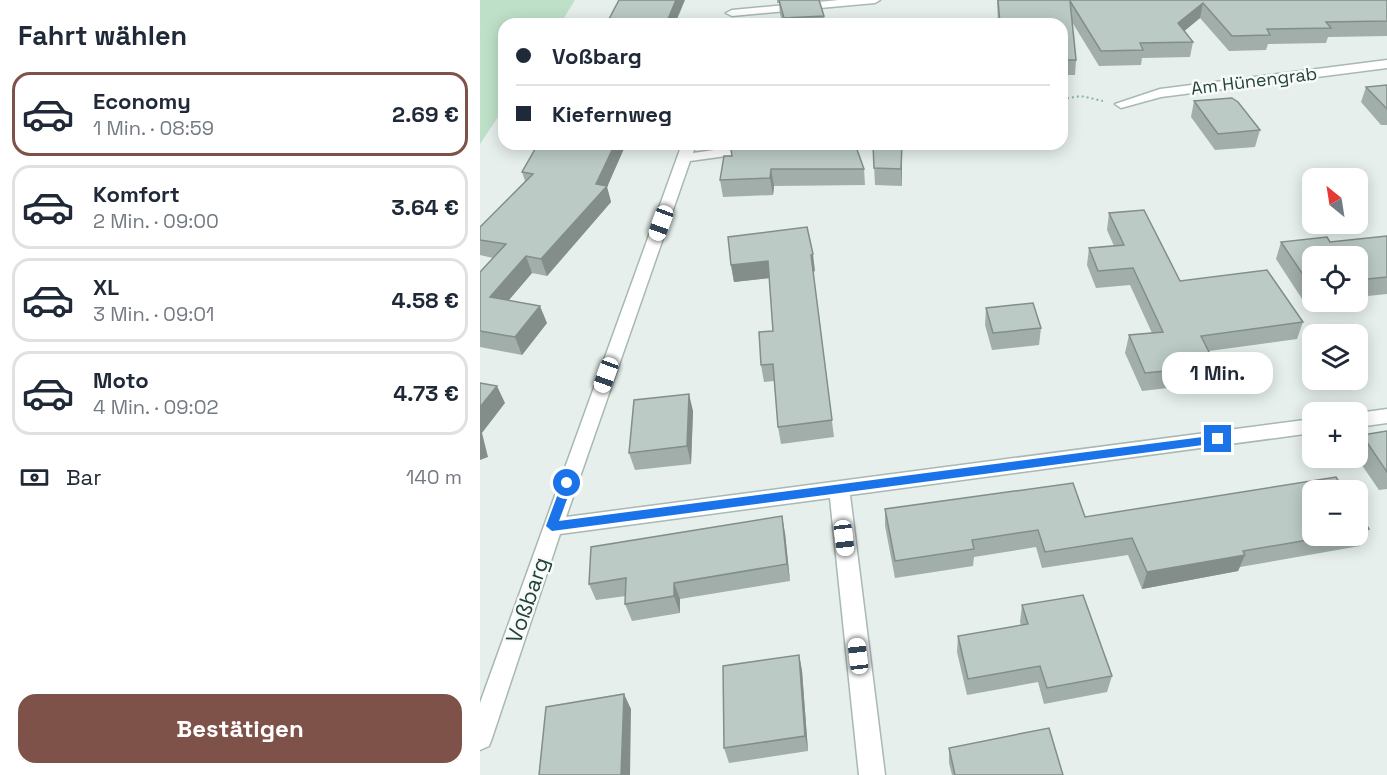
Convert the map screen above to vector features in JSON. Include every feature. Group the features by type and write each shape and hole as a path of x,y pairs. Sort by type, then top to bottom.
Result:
{"street":[{"path":"730,18 736,0"},
{"path":"738,18 875,0"},
{"name":"Am Hünengrab","path":"1121,104 1160,93 1387,64"},
{"name":"Voßbarg","path":"480,738 552,526 686,151"},
{"path":"1368,419 1387,416"},
{"path":"552,526 1302,427"},
{"path":"838,490 872,775"}],"path":[{"path":"1068,98 1081,96 1121,104"}],"green space":[{"path":"480,0 575,0 564,18 498,18 498,117 480,144"}],"building":[{"path":"619,0 676,0 668,18 610,18"},
{"path":"779,0 819,0 824,16 784,18"},
{"path":"998,0 1387,0 1387,21 1326,22 1331,28 1267,29 1270,35 1232,36 1203,3 1178,23 1193,42 1140,43 1143,50 1101,51 1070,1 1076,60 1068,60 1068,18 1000,18"},
{"path":"1387,85 1387,109 1366,87"},
{"path":"1232,98 1238,102 1260,130 1218,134 1194,101"},
{"path":"535,150 612,150 596,184 607,186 541,259 526,256 490,297 540,306 515,337 480,331 480,272 506,244 480,240 480,227 533,174 522,172"},
{"path":"731,150 857,150 864,169 771,169 770,178 720,180 724,156 732,156"},
{"path":"873,150 902,150 901,169 874,168"},
{"path":"1144,210 1180,281 1267,270 1303,322 1201,336 1216,366 1145,373 1129,335 1163,332 1133,268 1098,271 1089,248 1124,245 1109,213"},
{"path":"807,227 813,254 811,255 832,420 778,427 773,364 761,365 759,332 773,331 768,261 731,265 728,237"},
{"path":"1387,236 1387,277 1368,279 1368,246 1302,246 1302,273 1281,242 1327,237 1330,242"},
{"path":"1033,303 1041,328 993,333 986,308"},
{"path":"480,383 497,386 480,407"},
{"path":"689,394 687,446 629,453 634,400"},
{"path":"1387,431 1387,472 1368,444 1368,434"},
{"path":"1336,477 1338,480 1317,480"},
{"path":"1302,482 1302,541 1243,551 1245,555 1147,572 1132,538 1045,552 1038,530 972,540 974,549 895,561 885,509 1073,483 1085,517"},
{"path":"782,516 787,564 674,583 674,596 625,604 626,578 589,584 591,547"},
{"path":"1083,595 1112,676 1047,688 1040,666 968,679 958,636 1028,624 1022,605"},
{"path":"799,655 805,736 724,748 723,666"},
{"path":"624,694 621,775 539,775 546,707"},
{"path":"1049,728 1063,775 955,775 949,748"}],"route":[{"path":"567,483 552,526 1218,439"}]}
